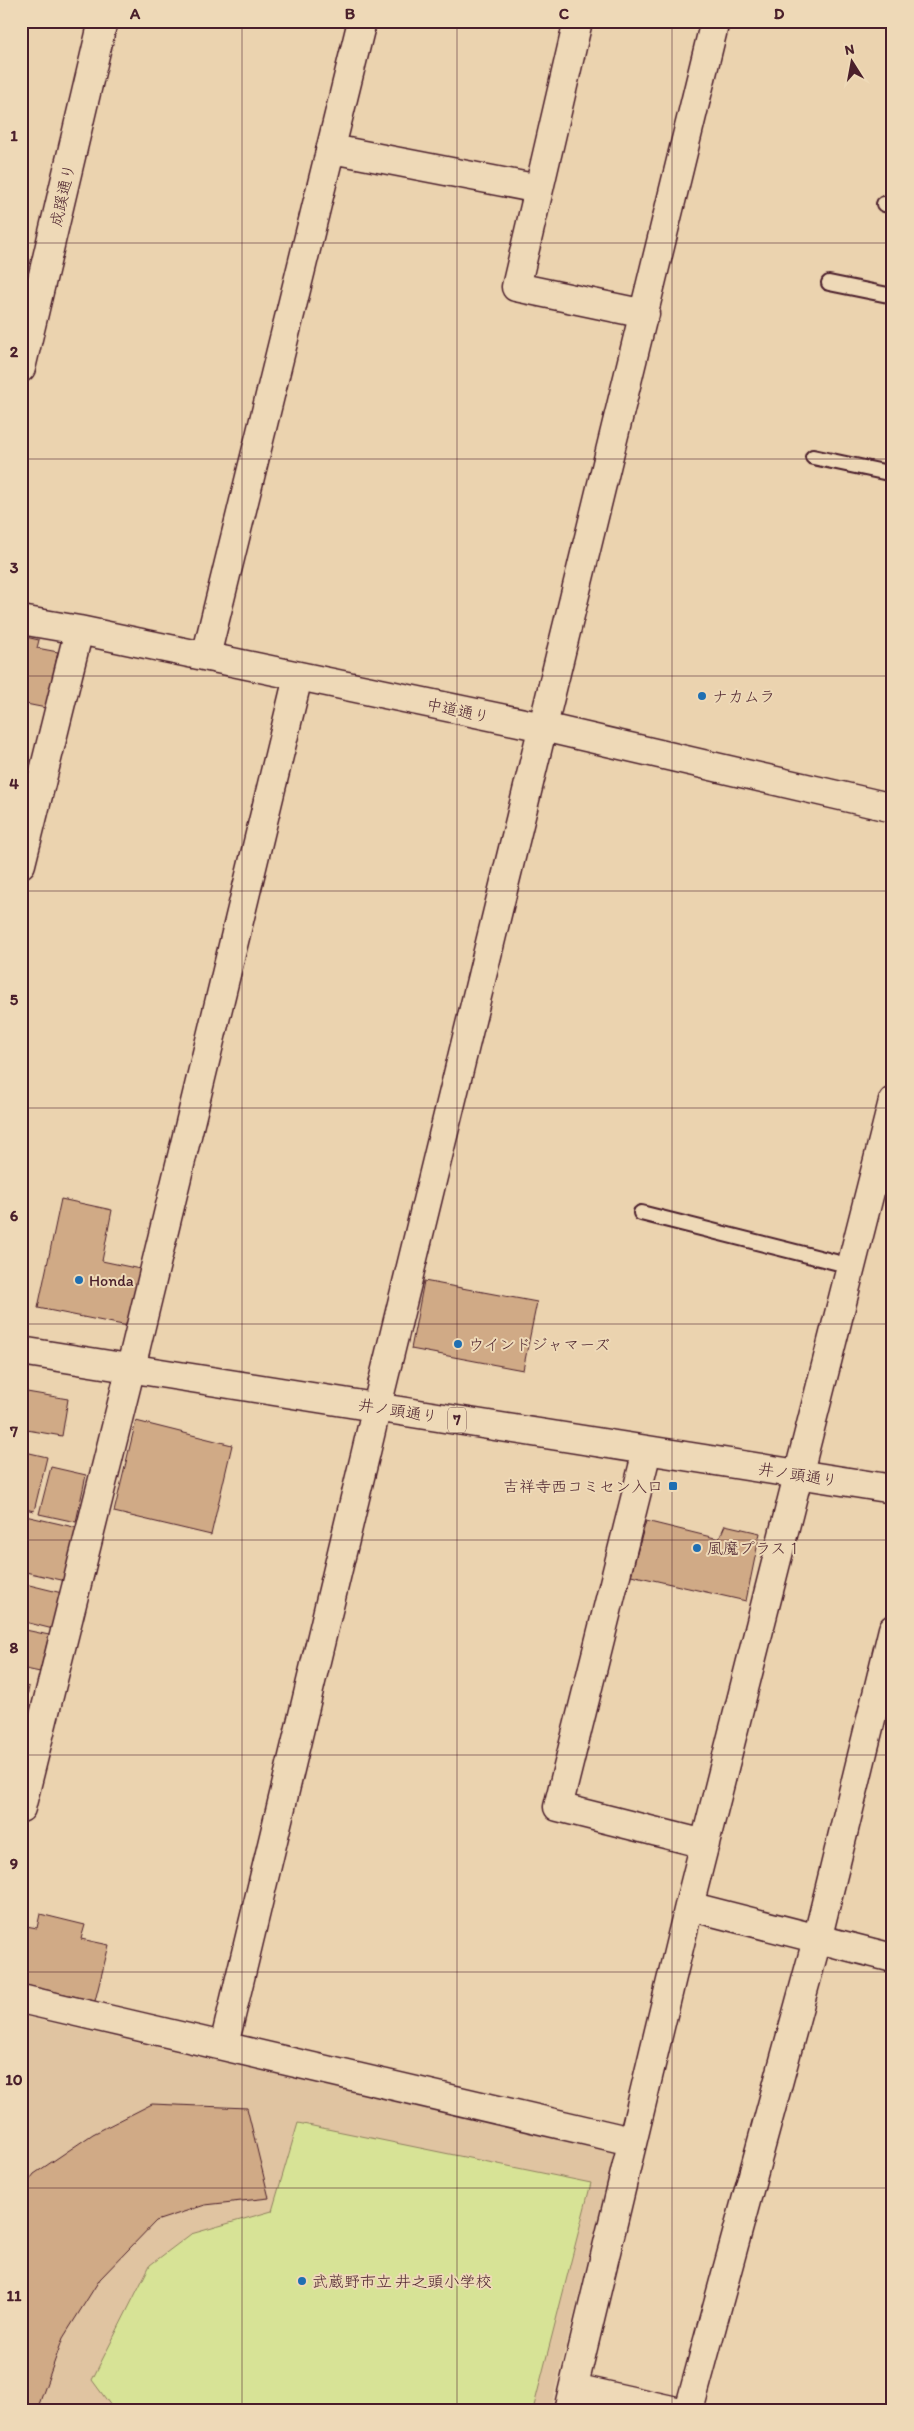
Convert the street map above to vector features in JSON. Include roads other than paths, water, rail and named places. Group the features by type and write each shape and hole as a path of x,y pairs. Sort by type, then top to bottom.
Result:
{"street":[{"name":"成蹊通り","path":"21,368 103,21"},
{"path":"206,656 362,21"},
{"path":"578,21 516,287 645,314"},
{"path":"224,2045 377,1406 715,21"},
{"path":"332,149 539,189"},
{"name":"中道通り","path":"21,620 206,656 298,677 543,727 893,808"},
{"path":"21,864 78,630"},
{"path":"21,1808 132,1367 298,677"},
{"path":"672,2410 571,2399 631,2141 704,1844 893,1101"},
{"name":"井ノ頭通り","path":"21,1351 132,1367 893,1489"},
{"path":"647,1451 558,1806 704,1844"},
{"path":"689,2410 817,1940 893,1630"},
{"path":"689,1906 893,1958"},
{"path":"21,1999 631,2141"}],"lane":[{"path":"829,282 893,296"},
{"path":"813,457 893,474"},
{"path":"640,1213 851,1266"}],"place":[{"name":"ナカムラ","path":"702,696"},
{"name":"Honda","path":"79,1280"},
{"name":"ウインドジャマーズ","path":"458,1344"},
{"name":"吉祥寺西コミセン入口","path":"673,1486"},
{"name":"風魔プラス１","path":"697,1548"},
{"name":"武蔵野市立 井之頭小学校","path":"302,2281"}]}
